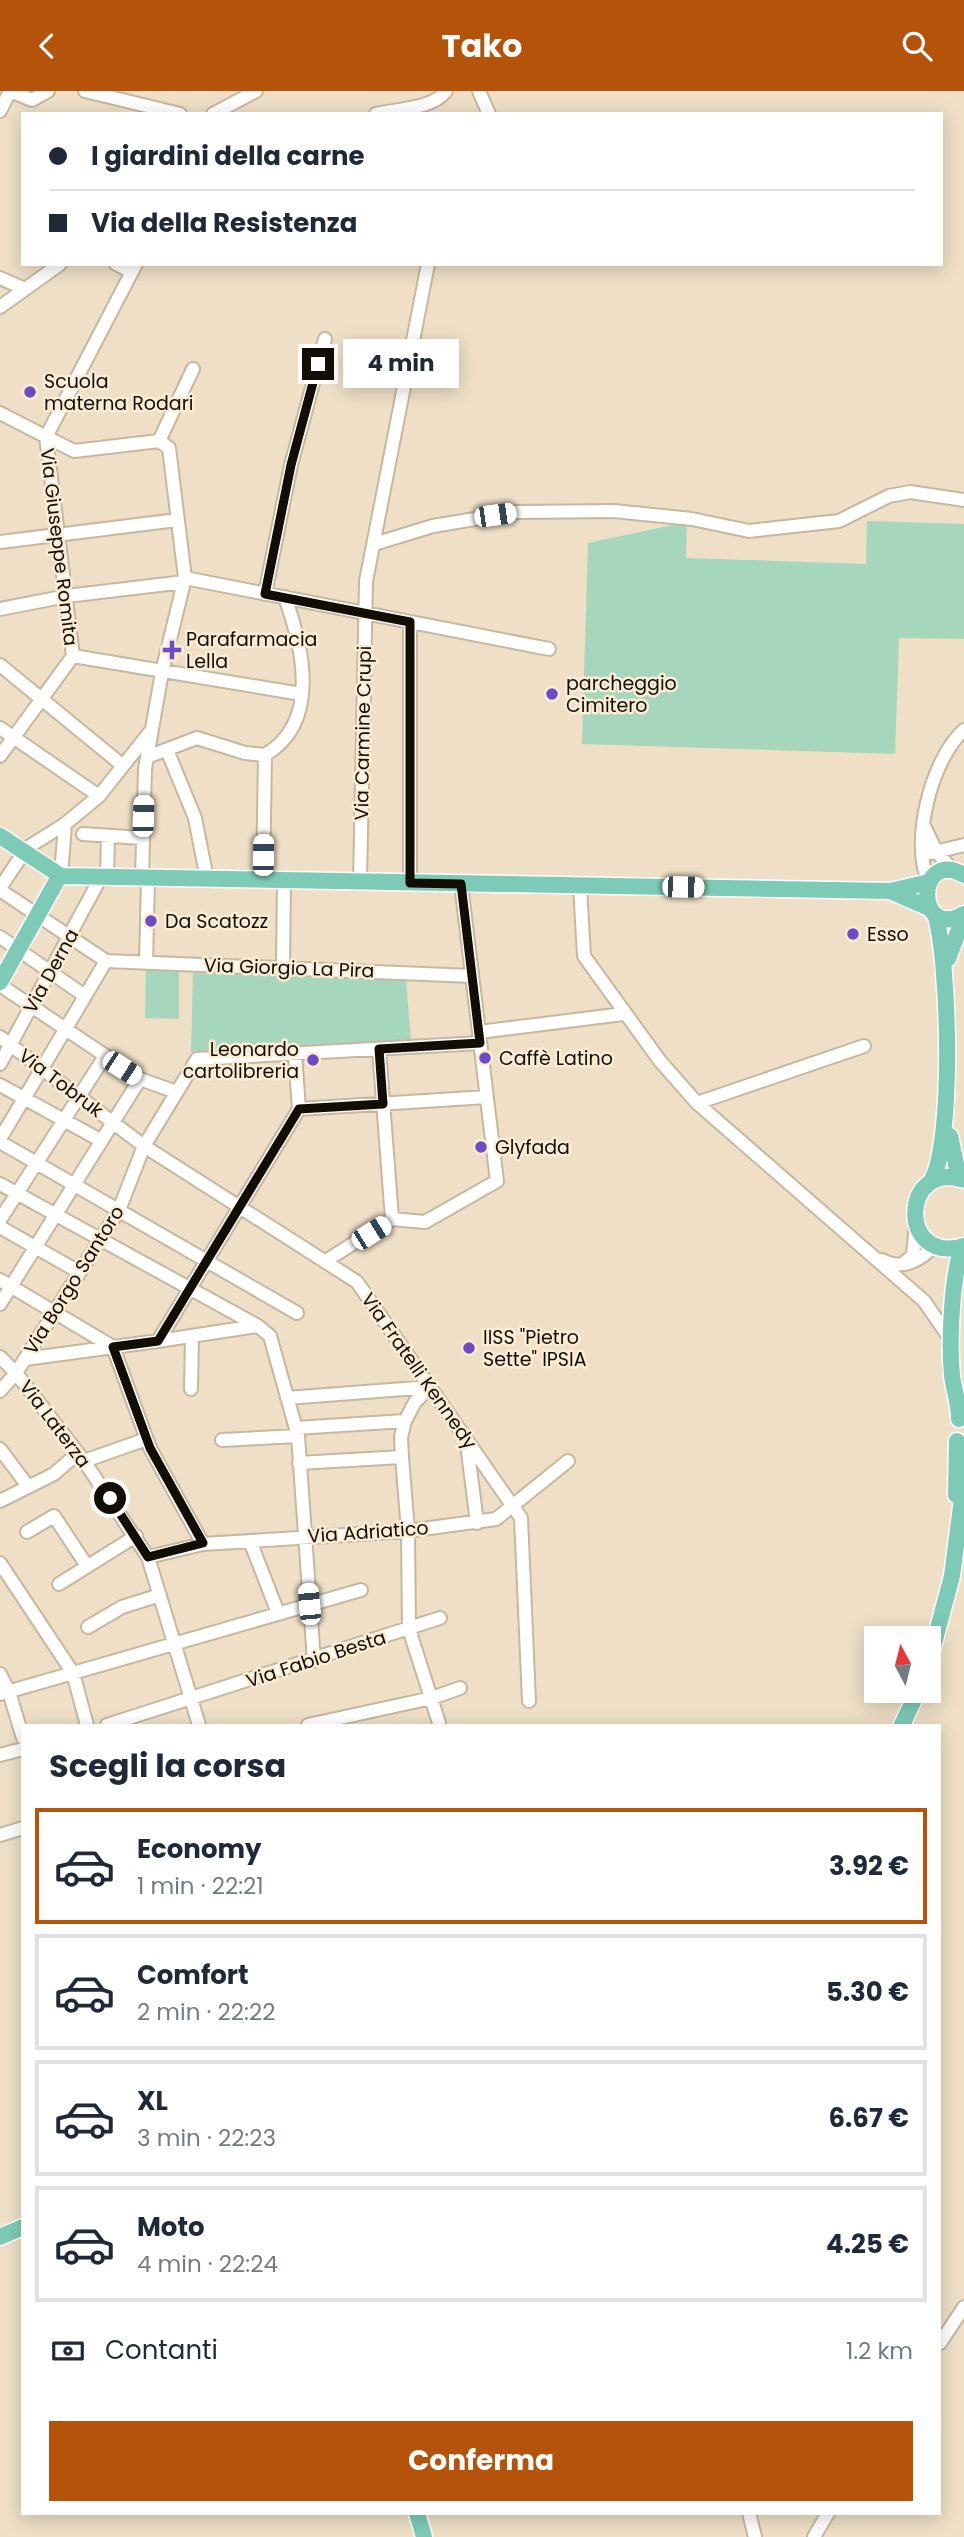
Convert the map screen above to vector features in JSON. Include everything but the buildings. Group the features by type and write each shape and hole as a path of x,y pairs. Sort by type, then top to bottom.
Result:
{"main road":[{"path":"0,836 61,875 104,877 890,891 929,882 941,872 959,873"},
{"path":"0,984 61,875"},
{"path":"929,882 926,897 933,911 946,965 945,1094 941,1157 930,1183 915,1203 916,1224 923,1237 938,1247 964,1246"},
{"path":"890,891 947,919 964,915"},
{"path":"946,965 964,915"},
{"path":"930,1183 949,1177 963,1179 950,1141 945,1094"},
{"path":"959,1522 956,1499 961,1444 954,1430 962,1417 953,1379 953,1303 957,1259 964,1246"},
{"path":"938,1247 953,1303"},
{"path":"953,1345 964,1389"},
{"path":"941,1626 946,1609 964,1483"},
{"path":"902,1724 912,1703"},
{"path":"0,2237 21,2228"},
{"path":"418,2515 424,2537"}],"street":[{"path":"0,111 10,91 32,100 48,91"},
{"path":"85,91 172,112"},
{"path":"217,112 255,91"},
{"path":"385,112 431,102 441,98 446,91"},
{"path":"479,91 488,112"},
{"path":"0,307 57,266"},
{"name":"Via Carmine Crupi","path":"360,882 366,581 428,266"},
{"path":"46,437 134,268"},
{"path":"0,278 25,289"},
{"path":"265,594 291,465 325,339"},
{"path":"146,963 142,838 146,757 162,672 184,580 164,444 193,369"},
{"path":"0,413 74,451 164,444"},
{"name":"Via Giuseppe Romita","path":"46,437 73,656"},
{"path":"374,544 433,526 517,512 614,511 692,519 750,531 839,521 889,496 910,492 964,501"},
{"path":"0,542 177,520"},
{"path":"0,609 67,596 184,580 549,649"},
{"path":"263,880 265,755 295,728 300,713 302,649 285,597"},
{"path":"410,622 410,883"},
{"path":"0,756 73,656 300,694"},
{"path":"0,665 122,765"},
{"path":"0,728 99,796"},
{"path":"910,886 921,861 930,791 950,746 964,730"},
{"path":"150,732 99,796 65,824 23,851 0,889 106,961 0,1140 297,1313"},
{"path":"146,757 197,738 245,753 265,755"},
{"path":"167,750 195,818 207,879"},
{"path":"61,875 65,824"},
{"path":"925,827 936,851 959,873"},
{"path":"83,834 142,838"},
{"path":"104,877 108,836"},
{"path":"921,861 936,851 964,845"},
{"path":"921,861 929,882"},
{"name":"Via Derna","path":"0,1064 5,1041 31,1006 104,877"},
{"path":"283,968 284,880"},
{"path":"327,1260 392,1219 425,1222 497,1181 461,884"},
{"path":"580,886 584,956 623,1014 697,1103 924,1301 953,1345"},
{"path":"0,937 85,996"},
{"name":"Via Giorgio La Pira","path":"106,961 472,975"},
{"path":"0,984 140,1079 176,1092"},
{"path":"158,1341 299,1109 295,1054 379,1049 480,1037 623,1014"},
{"name":"Via Tobruk","path":"5,1041 144,1146"},
{"path":"697,1103 863,1046"},
{"path":"379,1049 392,1219"},
{"name":"Via Borgo Santoro","path":"0,1391 16,1373 119,1210 144,1146 197,1059 295,1054"},
{"path":"0,1220 105,1056"},
{"path":"0,1304 6,1283 35,1247 140,1079"},
{"path":"0,1085 100,1140"},
{"path":"299,1109 487,1097"},
{"path":"950,1141 964,1156"},
{"name":"Via Fratelli Kennedy","path":"144,1146 327,1260 357,1282 521,1518 529,1701"},
{"path":"0,1184 258,1326 274,1343 297,1432 314,1661"},
{"path":"904,1263 913,1255 916,1224"},
{"path":"0,1227 79,1272"},
{"path":"875,1257 888,1263 904,1263 923,1259 938,1247"},
{"path":"6,1283 113,1347 150,1448 203,1543"},
{"path":"25,1359 258,1326"},
{"path":"191,1389 192,1336"},
{"name":"Via Laterza","path":"0,1357 16,1373 81,1457 148,1557 199,1724"},
{"path":"288,1398 430,1387"},
{"path":"430,1387 415,1402 405,1421 402,1457 408,1531 409,1629 439,1723"},
{"path":"222,1440 405,1421"},
{"path":"466,1440 477,1523"},
{"path":"0,1501 81,1457 141,1441"},
{"path":"0,1449 27,1485"},
{"path":"299,1463 402,1457"},
{"name":"Via Adriatico","path":"148,1557 203,1543 408,1531 496,1519 568,1461"},
{"path":"27,1532 54,1516 87,1566"},
{"path":"59,1584 136,1536"},
{"path":"250,1541 278,1613"},
{"path":"0,1563 73,1673 87,1724"},
{"path":"4,1693 360,1590"},
{"path":"88,1627 122,1607 160,1595"},
{"name":"Via Fabio Besta","path":"110,1724 314,1661 440,1618"},
{"path":"0,1674 4,1693 21,1733"},
{"path":"312,1724 432,1697 460,1688"},
{"path":"0,1755 21,1750"},
{"path":"0,1835 21,1829"},
{"path":"941,2342 964,2307"},
{"path":"749,2515 755,2537"},
{"path":"814,2537 827,2515"}],"green space":[{"path":"867,521 964,524 964,639 899,638 895,754 582,744 588,543 687,522 686,558 866,564"},
{"path":"146,966 179,968 179,1019 145,1018"},
{"path":"193,973 406,979 411,1043 191,1052"}],"place":[{"name":"Scuola materna Rodari","path":"30,392"},
{"name":"Parafarmacia Lella","path":"172,650"},
{"name":"parcheggio Cimitero","path":"552,694"},
{"name":"Da Scatozz","path":"151,921"},
{"name":"Esso","path":"853,934"},
{"name":"Caffè Latino","path":"485,1058"},
{"name":"Leonardo cartolibreria","path":"313,1060"},
{"name":"Glyfada","path":"481,1147"},
{"name":"IISS \"Pietro Sette\" IPSIA","path":"469,1348"}],"route":[{"path":"110,1498 148,1557 203,1543 150,1448 113,1347 158,1341 299,1109 383,1104 379,1049 480,1043 461,884 410,883 410,622 265,594 291,465 318,364"}]}
